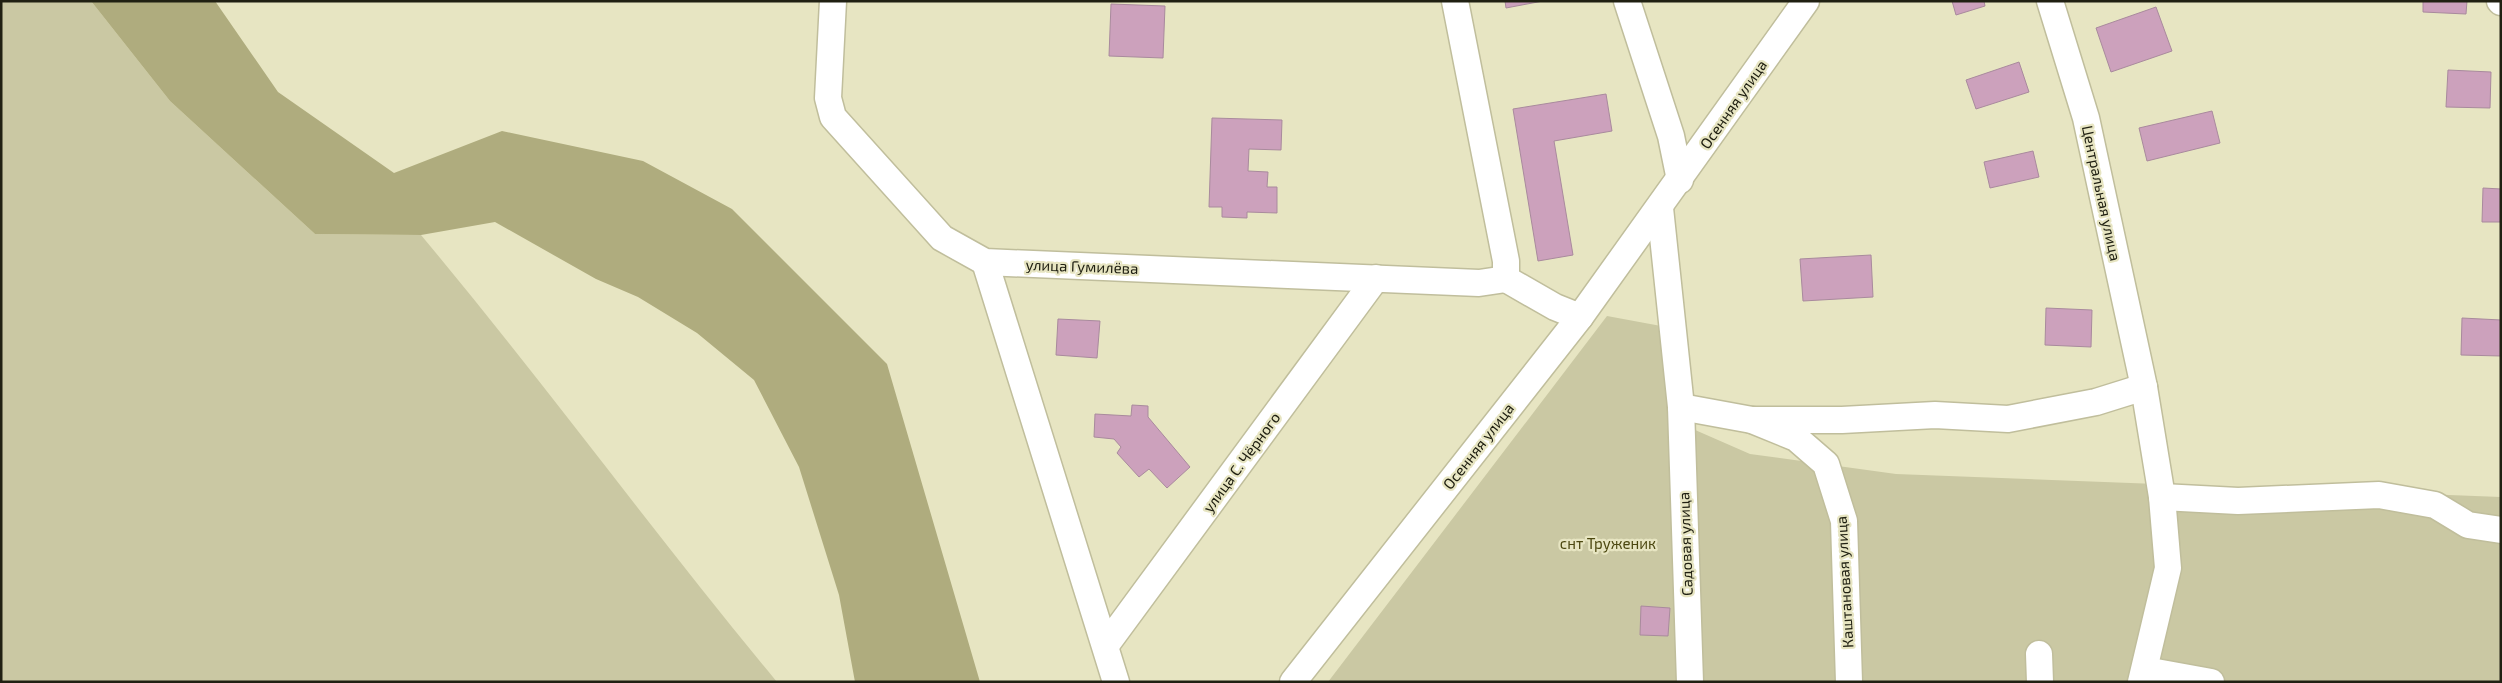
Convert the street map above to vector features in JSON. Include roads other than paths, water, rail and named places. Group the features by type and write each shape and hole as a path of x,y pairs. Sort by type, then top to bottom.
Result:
{"street":[{"name":"улица Гумилёва","path":"833,1 828,98 833,117 942,238 985,262 1479,283 1506,279"},
{"path":"1455,1 1506,261 1506,279 1556,307 1580,317"},
{"path":"1627,1 1670,136 1680,180"},
{"name":"Осенняя улица","path":"1293,682 1580,317 1660,208 1806,1"},
{"name":"Центральная улица","path":"2050,1 2086,118 2144,387 2162,497 2168,568 2143,676"},
{"path":"1660,208 1681,407"},
{"path":"985,262 1116,682"},
{"name":"улица С. Чёрного","path":"1106,645 1376,278"},
{"path":"1752,420 1842,420 1935,414 2008,419 2096,402 2144,387"},
{"name":"Каштановая улица","path":"1681,407 1752,420 1796,438 1826,464 1844,521 1849,682"},
{"name":"Садовая улица","path":"1681,407 1690,682"},
{"path":"2162,497 2238,501 2379,495 2435,505 2468,525 2501,530"},
{"path":"2039,654 2040,682"},
{"path":"2143,676 2211,682"}],"park label":[{"name":"снт Труженик","path":"1608,543"}]}
